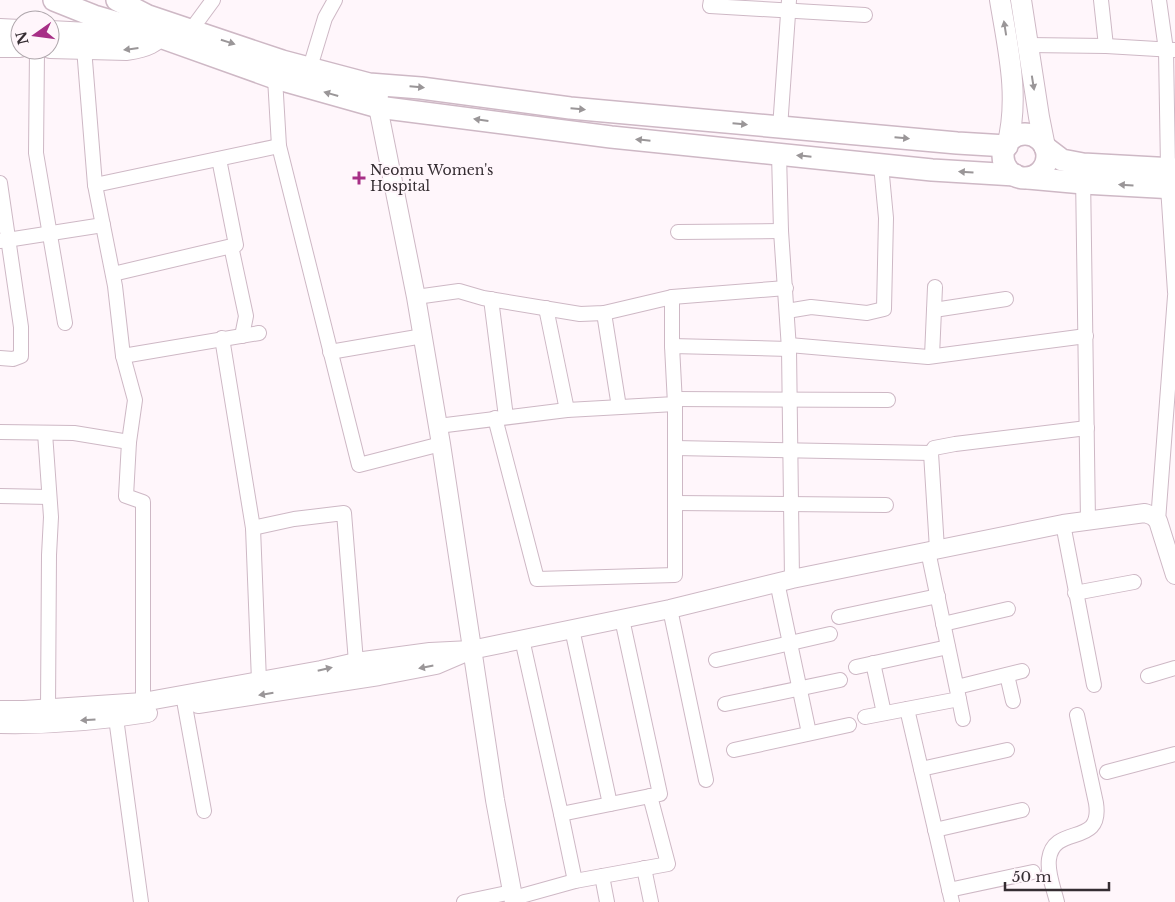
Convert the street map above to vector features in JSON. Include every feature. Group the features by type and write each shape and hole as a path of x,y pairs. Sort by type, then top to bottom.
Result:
{"main road":[{"path":"54,0 94,16 143,23 275,78 307,77 421,88 570,108 780,128 1006,146"},
{"path":"117,0 143,23"},
{"path":"1000,0 1013,79 1012,127 1004,158 1005,165 1022,177 1035,176 1045,167 1047,153 1039,117 1021,0"},
{"path":"60,32 88,33 132,31 143,23"},
{"path":"60,48 127,50 146,46 165,31 191,30 282,61 307,77 378,107 611,137 932,170 1022,177 1083,174 1172,178"},
{"path":"1006,146 1012,139 1024,134 1036,137 1045,147 1083,174"}],"street":[{"path":"191,30 213,0"},
{"path":"307,77 325,18 335,0"},
{"path":"711,0 710,6 788,5 865,14"},
{"path":"1101,0 1106,46"},
{"path":"1159,0 1171,50 1175,292"},
{"path":"780,128 788,5"},
{"path":"1028,45 1106,46 1171,50"},
{"path":"84,48 95,185 113,274 123,356 135,400 129,442 126,496 143,502 143,702"},
{"path":"37,60 36,153 65,323"},
{"path":"275,78 279,146 359,465 441,444"},
{"path":"379,85 378,107 423,336 495,800 513,898"},
{"path":"95,185 279,146"},
{"path":"779,154 790,398 791,504 784,581 790,642 809,733"},
{"path":"113,274 236,245 219,159"},
{"path":"787,311 811,308 867,313 884,309 886,218 880,165"},
{"path":"1083,174 1088,521"},
{"path":"0,184 4,241 21,327 21,356 0,358"},
{"path":"4,241 103,225"},
{"path":"678,232 781,231"},
{"path":"231,246 246,316 242,336"},
{"path":"932,356 935,287"},
{"path":"416,297 459,291 490,299 580,314 604,313 672,297 786,288"},
{"path":"1158,521 1169,470 1175,296"},
{"path":"490,299 500,418 537,579 675,575 675,401 672,297"},
{"path":"934,310 1006,298"},
{"path":"546,308 567,410"},
{"path":"604,313 619,407"},
{"path":"123,356 260,333"},
{"path":"330,352 423,336"},
{"path":"672,346 789,347 932,356 1086,336"},
{"path":"222,338 253,528 251,576 259,681"},
{"path":"438,426 567,410 675,401 790,398 888,400"},
{"path":"963,719 938,596 933,550 931,454 934,448 940,446 1087,428"},
{"path":"0,432 74,433 129,442"},
{"path":"45,433 51,517 48,708"},
{"path":"675,448 931,454"},
{"path":"0,496 49,497"},
{"path":"675,503 886,505"},
{"path":"253,528 294,519 344,513 356,662"},
{"path":"0,724 46,724 116,718 259,681 356,662 430,652 471,650 670,609 784,581 933,550 1063,524 1145,513 1153,516 1158,521 1172,556 1175,575"},
{"path":"1063,524 1094,685"},
{"path":"1076,593 1134,582"},
{"path":"839,617 938,596"},
{"path":"670,609 706,780"},
{"path":"943,624 1008,609"},
{"path":"561,814 660,794 622,619"},
{"path":"572,629 610,804"},
{"path":"716,660 830,634"},
{"path":"522,640 576,881"},
{"path":"856,667 948,647"},
{"path":"0,710 184,701 379,676 436,665 471,650"},
{"path":"873,664 884,714"},
{"path":"1148,676 1175,668"},
{"path":"865,717 907,709 1022,671"},
{"path":"1007,675 1013,701"},
{"path":"725,704 840,680"},
{"path":"184,701 204,811"},
{"path":"907,709 950,896 1033,872"},
{"path":"1057,902 1049,866 1051,850 1060,841 1091,828 1097,817 1096,803 1076,715"},
{"path":"116,718 141,902"},
{"path":"734,750 849,725"},
{"path":"921,770 1007,750"},
{"path":"1107,772 1175,754"},
{"path":"464,902 513,898 576,881 668,864 650,796"},
{"path":"936,830 1022,810"},
{"path":"644,868 651,902"},
{"path":"602,876 607,902"}],"place":[{"name":"Neomu Women's Hospital","path":"359,178"}]}
